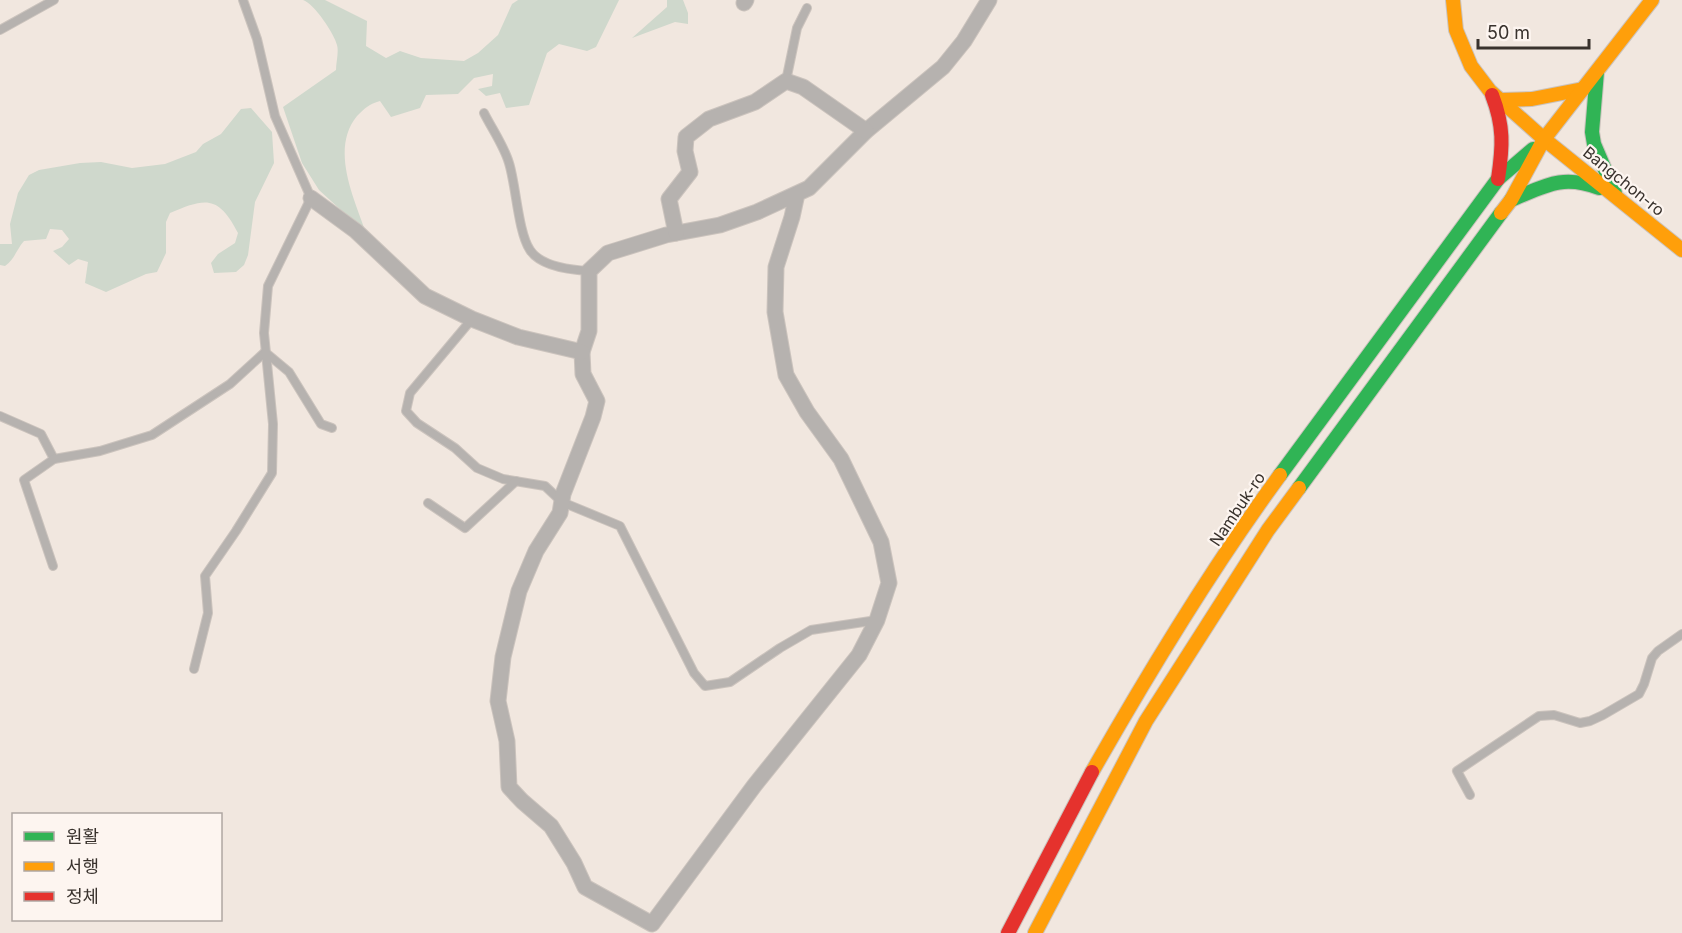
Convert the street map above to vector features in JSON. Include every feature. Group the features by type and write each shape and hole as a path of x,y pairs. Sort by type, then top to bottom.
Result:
{"main road":[{"path":"1453,0 1456,30 1471,66 1496,96 1504,141 1498,179"},
{"name":"Nambuk-ro","path":"1035,933 1146,721 1268,530 1511,200 1544,139 1652,0"},
{"path":"1597,72 1592,132 1594,144 1616,196"},
{"path":"1496,96 1520,101 1583,89"},
{"name":"Bangchon-ro","path":"1496,96 1544,139 1682,250"},
{"name":"Nambuk-ro","path":"1008,933 1084,785 1149,672 1258,505 1498,179 1544,139"},
{"path":"1511,200 1562,179 1583,181 1616,196"}],"street":[{"path":"797,194 776,267 775,312 786,375 807,412 841,459 881,542 889,583 877,620 859,655 754,786 652,924 585,887 574,863 551,826 509,787 507,741 498,701 503,657 519,591 536,552 560,513 563,494 597,401 583,374 582,352 589,331 589,271 608,253 676,233 720,225 757,212 809,188 866,131 943,67 964,41 989,0"},
{"path":"676,233 669,199 690,172 685,151 686,136 709,120 755,102 786,81 803,87 866,131"},
{"path":"311,198 356,231 425,296 472,319 518,337 582,352"}],"lane":[{"path":"0,30 54,0"},
{"path":"194,669 208,613 205,576 237,531 272,473 273,424 264,333 268,286 311,198 275,116 257,39 243,0"},
{"path":"786,81 797,28 807,8"},
{"path":"484,113 509,162 530,251 551,265 570,270 589,271"},
{"path":"472,319 410,393 406,411 417,423 455,448 477,468 503,479 545,486 562,502 620,526 694,673 705,686 729,682 811,630 877,620"},
{"path":"266,352 289,372 321,424 332,428"},
{"path":"53,566 24,480 54,459 100,451 152,435 230,384 266,352"},
{"path":"0,416 41,434 54,459"},
{"path":"428,503 465,528 516,481"},
{"path":"1470,795 1457,771 1539,716 1554,715 1580,723 1590,721 1639,694 1652,658 1682,634"}],"shaded area":[{"path":"303,0 325,0 367,21 366,46 386,58 400,51 421,58 464,61 478,53 498,35 512,4 518,0 619,0 596,47 587,51 559,44 547,53 529,105 506,108 500,93 486,96 478,89 492,86 493,74 474,78 458,94 426,95 420,108 391,117 380,101 362,111 349,129 345,143 345,158 351,189 366,233 319,190 302,163 283,107 336,70 338,51 335,40 318,13"},
{"path":"667,0 683,0 688,13 688,24 675,22 632,38 667,7"},
{"path":"251,108 272,132 274,163 255,202 248,255 244,265 236,272 214,273 211,263 218,254 235,243 238,233 224,212 210,203 193,204 170,213 166,222 166,253 157,272 146,274 106,292 85,283 88,262 78,259 69,265 53,251 62,247 69,239 62,230 50,229 46,239 24,241 5,266 0,265 0,244 12,244 10,224 18,193 29,175 39,170 80,163 101,162 132,168 165,164 196,152 203,144 221,134 241,109"}],"traffic: fast":[{"path":"1597,72 1592,132 1594,144 1615,193"},
{"path":"1280,475 1498,179 1533,149"},
{"path":"1511,200 1544,186 1564,182 1599,188"},
{"path":"1299,488 1501,213"}],"traffic: slow":[{"path":"1453,0 1456,30 1471,66 1490,91 1544,139 1682,250"},
{"path":"1501,213 1511,200 1544,139 1652,0"},
{"path":"1501,100 1532,99 1583,89"},
{"path":"1092,772 1182,620 1280,475"},
{"path":"1035,933 1146,721 1268,530 1299,488"}],"traffic: jam":[{"path":"1492,95 1499,117 1501,136 1498,179"},
{"path":"1008,933 1092,772"}]}
